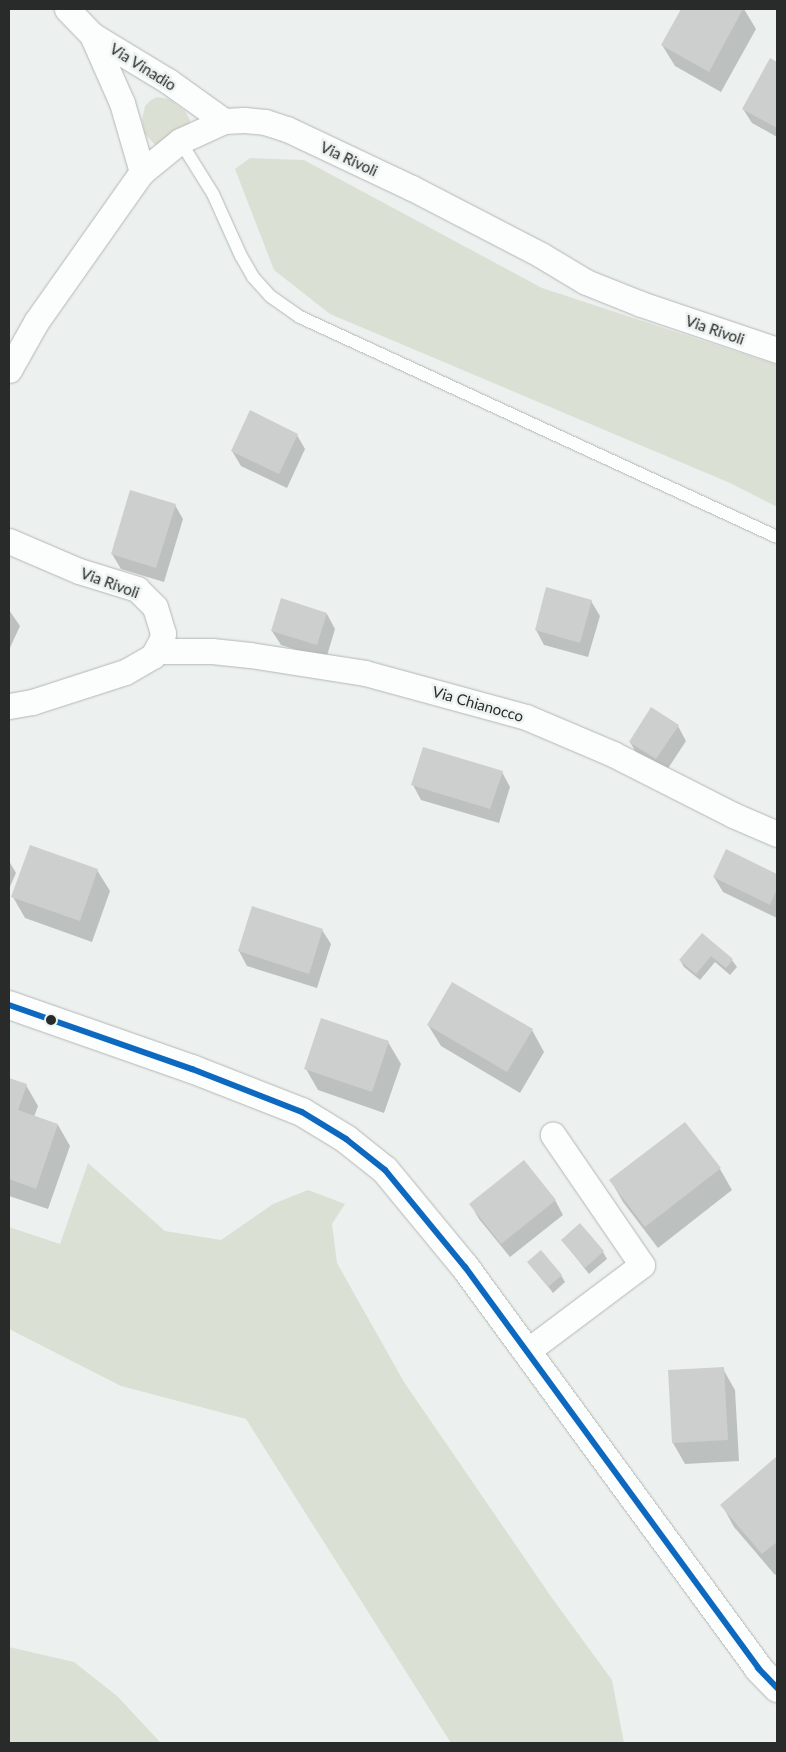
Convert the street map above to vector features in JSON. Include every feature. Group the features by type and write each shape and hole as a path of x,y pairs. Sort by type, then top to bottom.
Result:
{"main road":[{"path":"9,1004 268,1097 302,1112 346,1139 386,1170 435,1229 758,1668 777,1688"}],"street":[{"name":"Via Vinadio","path":"67,9 92,35 168,81 224,121"},
{"path":"92,35 122,103 142,172"},
{"name":"Via Rivoli","path":"9,370 36,322 142,172 180,141 224,121 266,122 287,129 412,188 541,255 586,282 641,304 777,350"},
{"name":"Via Rivoli","path":"9,541 79,571 137,589 151,601 160,619 162,639 156,651"},
{"path":"9,706 32,702 125,672 148,660 156,651"},
{"name":"Via Chianocco","path":"156,651 212,651 365,673 526,717 613,754 733,815 777,834"},
{"path":"526,1352 642,1264 554,1134"}],"lane":[{"path":"180,141 213,194 241,256 253,277 270,296 300,316 777,537"}],"shaded area":[{"path":"157,97 169,99 185,111 190,120 190,130 156,146 145,134 142,120 145,106"},
{"path":"250,158 304,160 542,288 777,365 777,507 730,483 330,314 274,270 235,169"},
{"path":"88,1163 165,1231 221,1240 273,1204 308,1190 345,1204 332,1224 337,1263 404,1382 552,1598 612,1680 624,1743 451,1743 246,1419 121,1386 9,1329 9,1227 60,1244"},
{"path":"9,1647 74,1662 117,1696 161,1743 9,1743"}],"building":[{"path":"681,9 743,9 709,72 661,45"},
{"path":"770,58 777,62 777,128 742,109"},
{"path":"250,410 298,434 279,474 231,451"},
{"path":"130,490 176,504 156,568 111,554"},
{"path":"546,587 592,600 580,643 535,630"},
{"path":"281,598 327,613 317,645 271,631"},
{"path":"651,707 679,725 656,759 629,742"},
{"path":"423,747 503,771 490,809 411,785"},
{"path":"30,845 98,869 80,921 11,897"},
{"path":"726,849 777,874 777,889 770,905 713,877"},
{"path":"252,906 323,929 309,974 238,951"},
{"path":"702,933 733,959 726,968 711,956 696,974 679,960"},
{"path":"452,982 533,1029 507,1072 427,1025"},
{"path":"321,1018 389,1041 372,1092 304,1069"},
{"path":"9,1078 27,1084 18,1110 58,1124 36,1189 9,1179"},
{"path":"685,1122 721,1168 645,1227 609,1180"},
{"path":"524,1160 556,1200 501,1244 469,1204"},
{"path":"580,1223 604,1251 585,1268 561,1240"},
{"path":"541,1250 562,1275 548,1287 527,1262"},
{"path":"724,1367 728,1440 672,1443 668,1370"},
{"path":"777,1456 777,1542 762,1554 720,1505"}],"transit line":[{"path":"9,1005 192,1069 302,1112 346,1139 385,1170 465,1267 758,1668 777,1688"}]}
